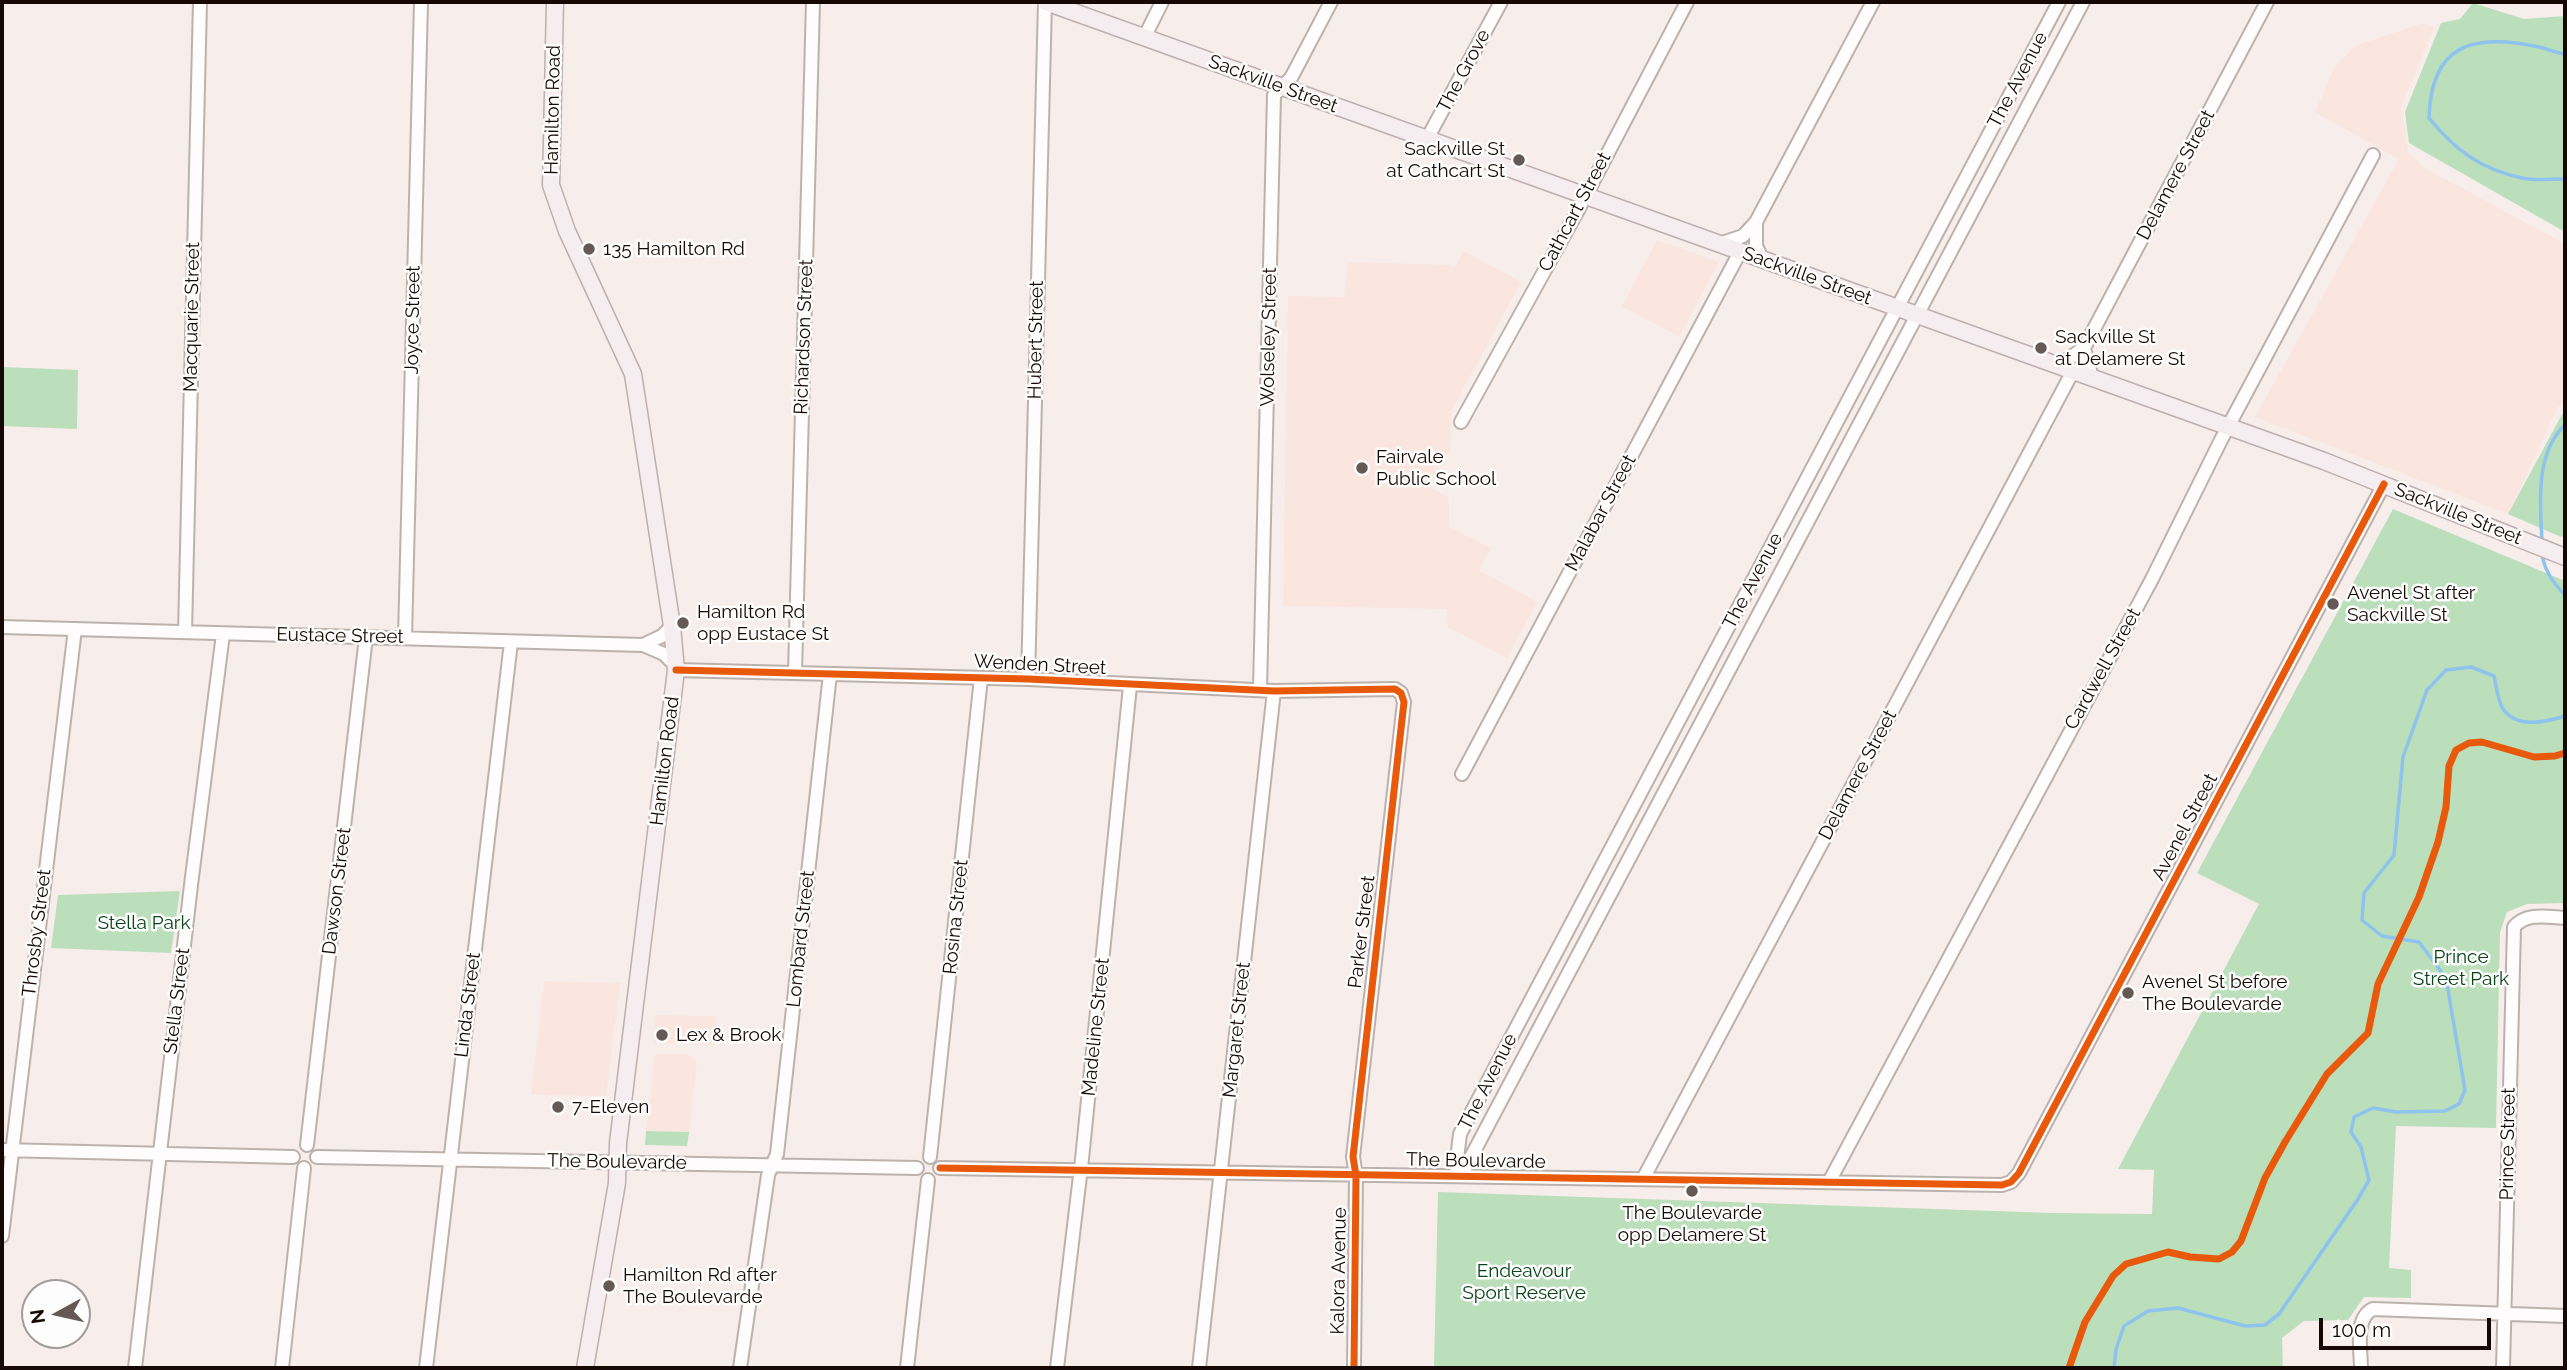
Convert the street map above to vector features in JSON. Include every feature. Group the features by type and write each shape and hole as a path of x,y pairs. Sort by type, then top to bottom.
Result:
{"main road":[{"name":"Hamilton Road","path":"555,2 551,185 567,231 633,374 672,626 676,668 647,897 617,1188 585,1368"},
{"name":"Sackville Street","path":"1046,2 2228,427 2384,484 2565,557"}],"street":[{"name":"Macquarie Street","path":"185,632 200,2"},
{"name":"Joyce Street","path":"405,637 421,2"},
{"name":"Richardson Street","path":"795,672 813,2"},
{"name":"Hubert Street","path":"1028,679 1046,2"},
{"path":"1144,38 1162,2"},
{"name":"Wolseley Street","path":"1260,689 1274,95 1290,78 1331,2"},
{"name":"The Grove","path":"1427,139 1501,2"},
{"name":"Cathcart Street","path":"1461,422 1585,196 1687,2"},
{"path":"1718,244 1743,236 1756,222 1873,2"},
{"name":"The Avenue","path":"1461,1176 1456,1167 1460,1134 2059,2"},
{"name":"The Avenue","path":"1461,1176 2083,2"},
{"name":"Delamere Street","path":"1643,1179 2065,368 2084,348 2267,2"},
{"name":"Cardwell Street","path":"1829,1182 2152,579 2228,427 2373,156"},
{"path":"1756,222 1756,246 1763,261"},
{"name":"Malabar Street","path":"1462,774 1740,252"},
{"path":"2084,348 2092,378"},
{"name":"Avenel Street","path":"2011,1182 2019,1173 2384,484"},
{"path":"643,645 662,636 672,626"},
{"name":"Eustace Street","path":"2,627 643,645"},
{"name":"Throsby Street","path":"2,1236 6,1150 75,629"},
{"name":"Stella Street","path":"135,1368 158,1154 223,634"},
{"name":"Dawson Street","path":"307,1145 366,637"},
{"name":"Linda Street","path":"426,1368 511,642"},
{"path":"643,645 664,654 676,668"},
{"name":"Wenden Street","path":"676,668 1028,679 1274,691 1395,689 1401,693"},
{"name":"Lombard Street","path":"740,1368 768,1180 777,1154 830,674"},
{"name":"Rosina Street","path":"930,1157 981,678"},
{"name":"Madeline Street","path":"1057,1368 1130,686"},
{"name":"Margaret Street","path":"1199,1368 1274,691"},
{"name":"Parker Street","path":"1356,1175 1352,1162 1353,1145 1404,702 1401,693"},
{"name":"Prince Street","path":"2503,1368 2514,928 2519,921 2528,917 2565,918"},
{"path":"307,1145 315,1150 317,1157 312,1167 304,1168 298,1166 293,1157 297,1148 307,1145"},
{"path":"6,1150 293,1157"},
{"name":"The Boulevarde","path":"317,1157 917,1168"},
{"path":"930,1157 937,1161 940,1168 935,1178 928,1180 919,1175 917,1168 919,1161 930,1157"},
{"path":"282,1368 304,1168"},
{"name":"The Boulevarde","path":"940,1168 2003,1185 2011,1182"},
{"name":"Kalora Avenue","path":"1354,1368 1356,1175"},
{"path":"907,1368 928,1180"},
{"path":"2361,1368 2361,1322 2366,1312 2373,1309 2565,1315"}],"shaded area":[{"path":"2423,23 2434,28 2401,108 2408,152 2425,168 2565,244 2565,404 2558,407 2508,514 2255,417 2399,159 2315,112 2334,68 2355,46"},
{"path":"1657,240 1719,262 1679,337 1622,306"},
{"name":"Fairvale Public School","path":"1464,251 1521,282 1451,412 1450,449 1429,487 1449,498 1449,527 1491,548 1479,570 1537,602 1507,658 1448,627 1447,609 1283,606 1288,296 1344,297 1347,262 1452,265 1453,270"},
{"path":"544,981 620,983 606,1096 531,1095"},
{"path":"656,1015 716,1016 713,1045 654,1042"},
{"path":"655,1054 687,1054 697,1062 689,1132 646,1131"}],"green space":[{"path":"2473,3 2524,19 2565,16 2565,232 2409,143 2405,112 2441,23 2460,19"},
{"path":"2,367 78,370 77,429 2,426"},
{"path":"2565,409 2565,534 2561,537 2508,514"},
{"path":"2393,509 2565,581 2565,903 2527,904 2507,912 2500,932 2496,1128 2396,1126 2389,1268 2411,1270 2411,1298 2364,1297 2348,1320 2304,1321 2282,1338 2283,1368 1434,1368 1438,1192 2152,1214 2154,1170 2118,1169 2259,904 2197,873"},
{"name":"Stella Park","path":"180,891 171,953 51,948 58,895"},
{"path":"646,1131 689,1132 687,1146 645,1145"}],"waterway":[{"path":"2565,54 2516,43 2476,44 2460,49 2438,73 2429,118 2459,149 2493,169 2527,179 2565,179"},
{"path":"2542,541 2540,495 2544,464 2555,436 2565,425"},
{"path":"2542,552 2544,564 2565,595"},
{"path":"2114,1368 2116,1349 2124,1326 2148,1311 2178,1308 2245,1326 2265,1325 2279,1314 2369,1180 2361,1147 2351,1132 2354,1117 2373,1108 2396,1112 2445,1111 2459,1104 2465,1090 2446,978 2419,942 2382,936 2362,920 2364,893 2394,855 2403,757 2427,690 2446,670 2471,667 2494,676 2501,706 2516,719 2541,722 2565,716"}],"cycle path":[{"path":"940,1168 2002,1185 2011,1182 2019,1173 2384,484"},
{"path":"676,670 1028,679 1274,691 1395,689 1401,693 1404,702 1353,1157 1356,1175 1354,1368"},
{"path":"2069,1368 2085,1322 2113,1276 2126,1264 2168,1252 2219,1259 2232,1252 2241,1241 2265,1178 2285,1142 2327,1074 2368,1033 2378,984 2419,897 2438,842 2446,807 2449,766 2456,750 2469,743 2482,742 2534,757 2565,753"}],"place":[{"name":"Sackville St at Cathcart St","path":"1519,160"},
{"name":"135 Hamilton Rd","path":"589,249"},
{"name":"Sackville St at Delamere St","path":"2041,348"},
{"name":"Fairvale Public School","path":"1362,468"},
{"name":"Avenel St after Sackville St","path":"2333,604"},
{"name":"Hamilton Rd opp Eustace St","path":"683,623"},
{"name":"Avenel St before The Boulevarde","path":"2128,993"},
{"name":"Lex & Brook","path":"662,1035"},
{"name":"7-Eleven","path":"558,1107"},
{"name":"The Boulevarde opp Delamere St","path":"1692,1191"},
{"name":"Hamilton Rd after The Boulevarde","path":"609,1286"}],"park label":[{"name":"Prince Street Park","path":"2461,968"},
{"name":"Endeavour Sport Reserve","path":"1524,1282"}]}
